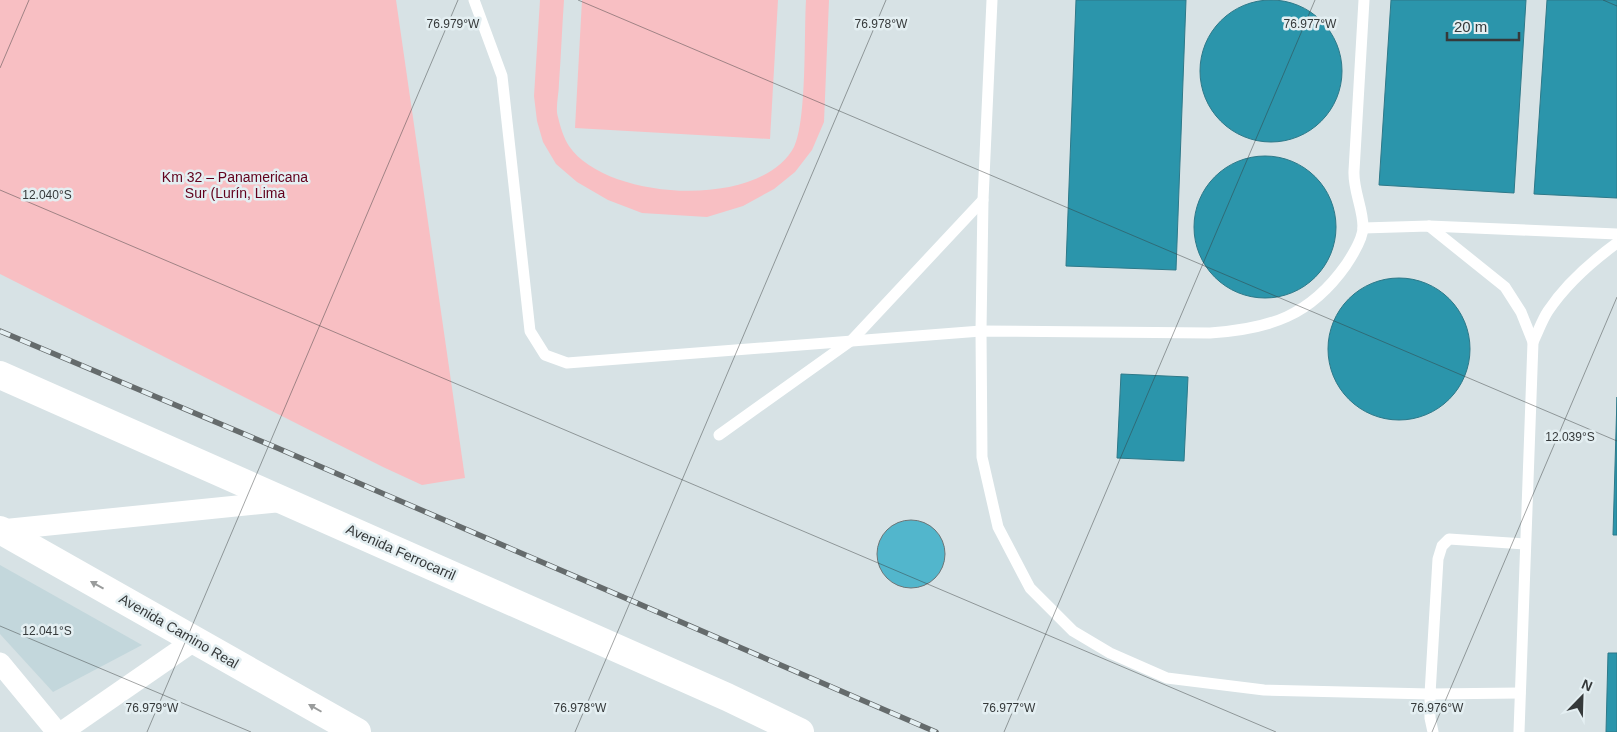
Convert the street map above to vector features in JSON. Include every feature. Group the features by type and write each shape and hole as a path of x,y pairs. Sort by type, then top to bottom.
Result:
{"street":[{"name":"Avenida Ferrocarril","path":"0,375 727,697 778,730"},
{"path":"0,530 286,501"},
{"name":"Avenida Camino Real","path":"0,530 357,732"},
{"path":"62,732 195,640"},
{"path":"0,663 57,732"},
{"path":"727,697 778,730"}],"lane":[{"path":"474,0 502,76 530,331 545,355 567,363 981,331 1210,333 1248,330 1283,320 1309,304 1334,283 1351,257 1363,228 1353,185 1364,0"},
{"path":"992,0 983,200 982,457 998,527 1030,588 1073,631 1110,653 1167,678 1264,690 1430,694 1520,692"},
{"path":"719,435 852,340 983,200"},
{"path":"1363,228 1429,226 1617,234"},
{"path":"1429,226 1505,286 1521,312 1533,342"},
{"path":"1519,732 1533,342 1548,311 1576,276 1617,243"},
{"path":"1434,732 1430,718 1430,694 1438,559 1442,546 1449,538 1525,544"}],"shaded area":[{"path":"0,565 142,645 53,692 0,634"}],"green space":[{"name":"Km 32 – Panamericana Sur (Lurín, Lima","path":"0,0 396,0 465,478 422,485 0,274"},
{"path":"540,0 564,0 557,113 565,140 569,146 588,164 615,178 648,187 683,191 718,189 750,181 776,167 794,147 798,135 803,98 806,0 829,0 824,122 812,150 795,172 774,189 743,206 707,217 642,213 608,200 577,182 556,164 543,142 537,121 534,96"},
{"path":"582,0 778,0 770,139 575,128"}],"water":[{"path":"1076,0 1186,0 1176,270 1066,266"},
{"path":"1271,0 1285,1 1298,6 1310,12 1321,21 1330,32 1336,44 1341,57 1341,85 1336,98 1330,110 1321,121 1310,130 1298,136 1285,141 1271,142 1257,141 1244,136 1232,130 1221,121 1212,110 1206,98 1201,85 1200,71 1201,57 1206,44 1212,32 1221,21 1232,12 1244,6 1257,1"},
{"path":"1391,0 1526,0 1514,193 1379,185"},
{"path":"1547,0 1617,0 1617,198 1534,194"},
{"path":"1265,156 1292,162 1304,168 1315,177 1324,188 1330,200 1336,227 1330,254 1324,266 1315,277 1304,286 1292,292 1265,298 1238,292 1226,286 1215,277 1206,266 1200,254 1194,227 1200,200 1206,188 1215,177 1226,168 1238,162"},
{"path":"1399,278 1413,279 1426,283 1449,299 1465,322 1469,335 1469,363 1465,376 1449,399 1426,415 1413,419 1399,420 1385,419 1372,415 1349,399 1333,376 1329,363 1328,349 1329,335 1333,322 1349,299 1372,283 1385,279"},
{"path":"1121,374 1188,377 1184,461 1117,458"},
{"path":"1617,397 1617,535 1613,535"},
{"path":"1608,653 1617,653 1617,732 1606,732"}],"building":[{"path":"911,520 924,522 935,530 943,541 945,554 943,567 935,578 924,586 911,588 898,586 887,578 879,567 877,554 879,541 887,530 898,522"}],"railway":[{"path":"0,331 275,447 936,732"}]}
